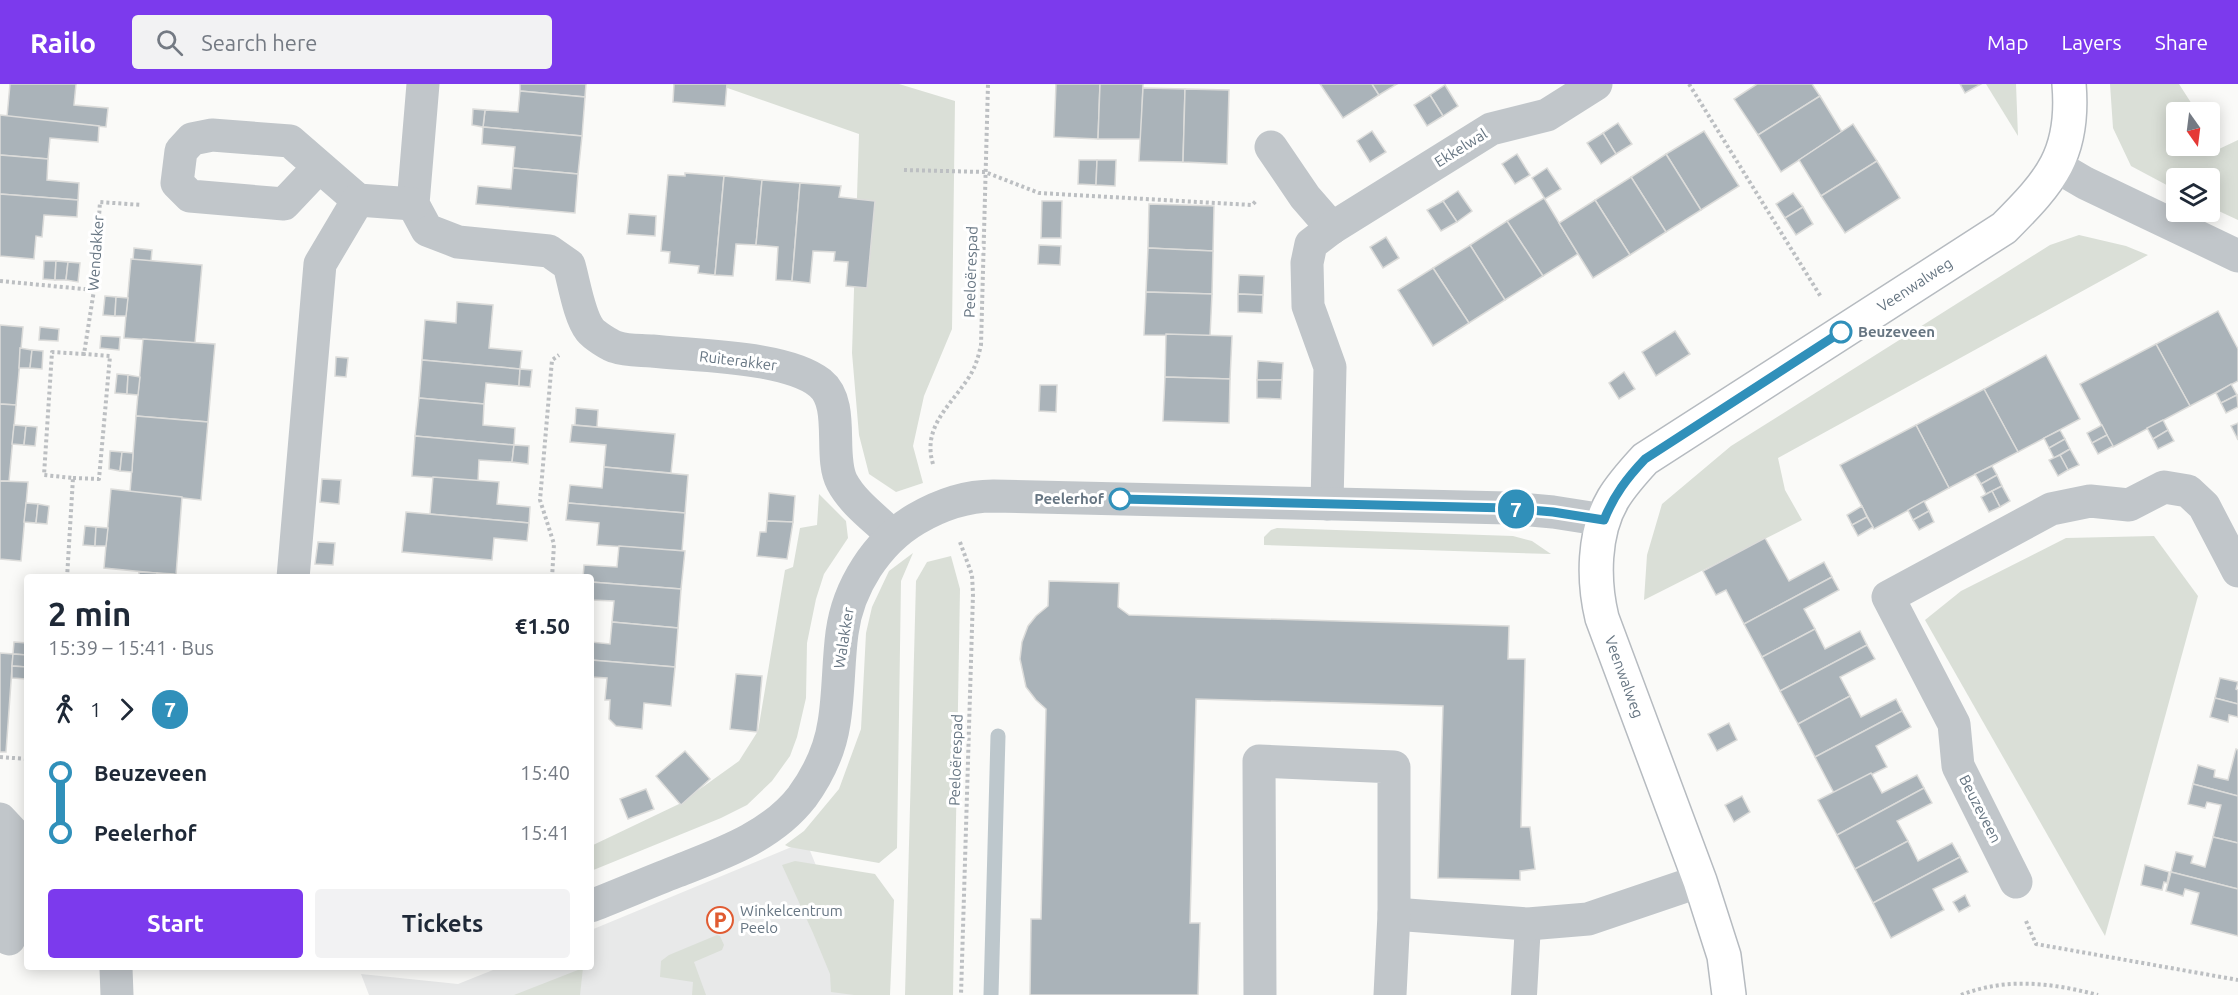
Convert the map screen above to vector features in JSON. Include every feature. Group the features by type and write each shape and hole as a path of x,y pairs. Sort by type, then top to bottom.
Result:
{"street":[{"path":"423,84 413,204 427,230 458,242 549,251 569,265 580,305 590,330"},
{"name":"Ekkelwal","path":"1327,504 1330,367 1308,306 1307,263 1311,244 1332,228 1491,129 1546,115 1596,84"},
{"name":"Veenwalweg","path":"1729,995 1724,956 1700,881 1598,603 1598,546 1611,501 1624,482 1645,459 2004,228 2037,195 2056,166 2066,144 2071,106 2069,84"},
{"path":"319,168 284,204 190,196 177,183 181,151 192,139 212,135 290,141 358,200 413,204"},
{"path":"1271,147 1305,197 1332,228"},
{"path":"2056,166 2085,183 2238,256"},
{"path":"293,574 320,264 358,200"},
{"name":"Ruiterakker","path":"590,330 616,348 775,363 804,373 822,384 833,406 837,436 837,463 842,482 853,497 892,535"},
{"name":"Beuzeveen","path":"2016,882 1958,766 1954,724 1888,597 2051,509 2090,501 2129,505 2164,487 2188,491 2204,506 2238,571"},
{"name":"Walakker","path":"594,905 711,858 764,832 783,819 816,776 828,749 834,724 842,631 847,606 866,570 892,535 922,515 961,499 976,496 1508,508 1604,520"},
{"path":"1260,995 1259,761 1394,767 1394,914 1390,995"},
{"path":"0,819 15,835 12,939"},
{"path":"1394,914 1528,924 1588,919 1700,881"},
{"path":"116,970 117,995"}],"lane":[{"path":"1524,995 1528,924"}],"path":[{"name":"Peeloërespad","path":"935,472 929,454 931,434 939,416 968,380 978,361 981,345 988,84"},
{"path":"1689,84 1842,331"},
{"path":"904,170 985,172 1039,193 1252,205 1289,174"},
{"name":"Wendakker","path":"84,354 94,290 100,202 153,206 177,183"},
{"path":"0,281 94,290"},
{"path":"552,574 554,544 540,500 552,360 590,330"},
{"path":"52,352 110,356 99,478 73,478 44,475 52,352"},
{"path":"67,574 73,478"},
{"name":"Peeloërespad","path":"958,536 972,575 973,594 961,995"},
{"path":"0,757 24,759"},
{"path":"2036,944 2238,980"},
{"path":"1961,995 2001,984 2031,982 2064,986 2098,995"}],"shaded area":[{"path":"716,84 899,84 955,101 952,329 924,396 913,446 923,483 896,492 869,474 859,435 852,353 859,134"},
{"path":"1986,84 2016,84 2018,136"},
{"path":"2110,84 2179,84 2191,102 2166,102 2166,156 2220,156 2220,149 2238,140 2238,220 2220,212 2220,168 2166,168 2166,185 2131,166 2113,128"},
{"path":"2079,235 2126,246 2148,255 1778,458 1785,490 1802,520 1644,600 1647,555 1662,504 1731,446 2050,245"},
{"path":"819,494 846,521 848,538 824,574 816,599 807,643 806,698 790,756 772,781 747,805 721,818 594,870 594,845 679,804 739,761 758,731 785,570 793,567 800,528 817,525"},
{"path":"1277,528 1513,536 1532,541 1551,554 1264,545 1264,537"},
{"path":"2154,536 2198,596 2105,936 1925,620 1961,591 2066,538"},
{"path":"913,553 901,581 897,848 879,863 789,847 785,845 804,831 839,789 861,729 866,633 872,607 889,571"},
{"path":"951,556 960,589 953,995 905,995 916,581 927,562"},
{"name":"Winkelcentrum Peelo","path":"806,841 869,995 369,995 361,974 458,984 493,970 594,970 594,929"},
{"path":"795,861 875,874 894,900 890,995 854,995 831,992 830,974 782,865"},
{"path":"717,935 720,936 724,945 722,950 694,962 706,995 692,995 693,982 660,977 661,961 669,955"},
{"path":"578,970 583,970 580,995 514,995"}],"building":[{"path":"10,84 76,84 74,105 108,108 106,127 7,117"},
{"path":"520,84 586,84 585,97 520,91"},
{"path":"674,84 727,84 725,106 673,102"},
{"path":"1056,84 1100,84 1098,139 1054,137"},
{"path":"1100,84 1143,84 1141,139 1098,139"},
{"path":"1320,84 1372,84 1379,95 1343,118"},
{"path":"1372,84 1397,84 1379,95"},
{"path":"1757,84 1812,84 1820,96 1758,135 1734,99"},
{"path":"1960,84 1981,84 1965,93"},
{"path":"1445,85 1458,106 1443,116 1430,95"},
{"path":"1143,88 1185,89 1183,162 1139,161"},
{"path":"1185,89 1229,90 1227,164 1183,162"},
{"path":"520,91 585,97 582,136 483,127 485,110 518,112"},
{"path":"1430,95 1443,116 1427,126 1414,105"},
{"path":"1820,96 1842,132 1781,172 1758,135"},
{"path":"473,109 485,110 483,127 472,125"},
{"path":"0,115 99,126 98,142 50,138 48,159 0,155"},
{"path":"1618,123 1632,144 1616,154 1603,133"},
{"path":"1853,124 1877,161 1821,196 1799,160"},
{"path":"483,127 582,136 578,174 513,168 515,147 482,144"},
{"path":"1372,131 1386,152 1370,162 1357,141"},
{"path":"1704,131 1739,186 1701,210 1666,154"},
{"path":"1603,133 1616,154 1601,164 1587,143"},
{"path":"1517,154 1530,175 1515,184 1502,164"},
{"path":"1666,154 1701,210 1666,232 1631,177"},
{"path":"0,155 48,159 47,180 79,183 78,200 0,194"},
{"path":"1079,160 1097,160 1096,185 1078,184"},
{"path":"1097,160 1116,160 1115,186 1096,185"},
{"path":"1877,161 1900,198 1845,233 1821,196"},
{"path":"513,168 578,174 575,213 476,204 478,186 511,189"},
{"path":"1547,168 1561,189 1545,199 1532,178"},
{"path":"685,173 724,176 715,275 698,273 699,266 669,263 670,252 661,251 668,175 685,176"},
{"path":"724,176 762,180 756,245 736,244 733,276 715,275"},
{"path":"1631,177 1666,232 1630,255 1595,200"},
{"path":"762,180 800,183 792,281 776,280 778,247 756,245"},
{"path":"800,183 841,186 839,197 875,201 867,288 846,286 848,262 834,261 835,252 813,251 810,283 792,281"},
{"path":"1458,191 1472,211 1457,222 1443,201"},
{"path":"1793,193 1803,207 1785,218 1776,204"},
{"path":"0,194 78,200 77,217 44,215 42,237 36,236 34,259 0,256"},
{"path":"1544,198 1578,254 1543,276 1507,221"},
{"path":"1595,200 1630,255 1593,278 1559,223"},
{"path":"1042,201 1062,201 1061,238 1041,238"},
{"path":"1443,201 1457,222 1441,231 1427,210"},
{"path":"1149,204 1214,206 1213,251 1148,248"},
{"path":"1803,207 1813,224 1796,235 1785,218"},
{"path":"629,214 656,216 655,236 627,234"},
{"path":"1507,221 1543,276 1505,300 1470,245"},
{"path":"1386,237 1399,258 1383,268 1370,247"},
{"path":"1039,245 1061,246 1060,265 1038,264"},
{"path":"1470,245 1505,300 1469,323 1433,268"},
{"path":"134,248 152,250 151,261 133,260"},
{"path":"1148,248 1213,251 1212,294 1146,292"},
{"path":"131,259 202,265 195,343 124,338"},
{"path":"44,261 56,261 55,280 43,279"},
{"path":"56,261 68,262 66,280 55,280"},
{"path":"68,262 80,263 78,282 66,280"},
{"path":"1433,268 1469,323 1433,346 1398,290"},
{"path":"1239,275 1264,276 1263,295 1238,294"},
{"path":"1146,292 1212,294 1210,336 1144,335"},
{"path":"1238,294 1263,295 1262,313 1238,312"},
{"path":"105,296 116,297 115,316 103,315"},
{"path":"116,297 128,298 126,316 115,316"},
{"path":"457,302 493,305 489,348 522,351 520,369 422,360 425,320 456,323"},
{"path":"2218,311 2238,349 2238,381 2190,406 2156,344"},
{"path":"0,325 23,327 16,405 0,404"},
{"path":"40,327 59,329 58,341 39,340"},
{"path":"1675,331 1690,354 1656,376 1642,352"},
{"path":"1166,334 1232,336 1230,379 1165,377"},
{"path":"101,336 120,337 119,350 100,348"},
{"path":"143,339 215,344 208,422 136,416"},
{"path":"2156,344 2190,406 2113,447 2080,384"},
{"path":"20,348 32,350 30,368 19,368"},
{"path":"32,350 43,351 42,369 30,368"},
{"path":"2046,355 2080,419 2018,452 1984,389"},
{"path":"336,357 348,358 346,377 335,376"},
{"path":"422,360 520,369 519,386 486,383 484,404 419,398"},
{"path":"1258,361 1283,363 1282,380 1257,380"},
{"path":"520,369 532,370 530,387 519,386"},
{"path":"1624,372 1635,389 1619,399 1609,383"},
{"path":"117,374 128,375 127,394 115,393"},
{"path":"128,375 140,377 138,395 127,394"},
{"path":"1165,377 1230,379 1229,423 1163,421"},
{"path":"1257,380 1282,380 1281,399 1257,398"},
{"path":"2231,384 2237,395 2221,403 2216,393"},
{"path":"1040,385 1057,385 1056,412 1039,411"},
{"path":"1984,389 2018,452 1949,488 1916,425"},
{"path":"2237,395 2238,407 2226,413 2221,403"},
{"path":"419,398 484,404 483,425 515,428 514,445 415,436"},
{"path":"0,404 16,405 9,481 0,481"},
{"path":"576,408 598,410 597,427 575,425"},
{"path":"136,416 208,422 201,500 130,492"},
{"path":"2163,420 2168,430 2153,439 2147,428"},
{"path":"2238,423 2238,440 2231,426"},
{"path":"14,425 26,426 24,445 12,444"},
{"path":"572,425 675,434 671,473 604,467 606,445 570,442"},
{"path":"1916,425 1949,488 1874,529 1840,465"},
{"path":"2102,425 2107,435 2092,443 2087,433"},
{"path":"26,426 37,427 35,446 24,445"},
{"path":"2060,430 2065,439 2049,448 2044,438"},
{"path":"2168,430 2174,441 2158,449 2153,439"},
{"path":"2107,435 2113,446 2098,454 2092,443"},
{"path":"415,436 514,445 512,462 479,460 478,481 412,476"},
{"path":"2065,439 2070,449 2054,458 2049,448"},
{"path":"514,445 529,446 528,464 512,462"},
{"path":"2070,449 2079,465 2068,470 2060,455"},
{"path":"110,451 122,452 120,471 109,469"},
{"path":"122,452 133,453 132,472 120,471"},
{"path":"2060,455 2068,470 2058,476 2049,460"},
{"path":"1992,466 1997,475 1981,484 1975,474"},
{"path":"604,467 688,475 685,513 568,503 570,485 602,488"},
{"path":"1997,475 2002,486 1986,494 1981,484"},
{"path":"433,477 499,482 497,504 530,507 529,523 430,514"},
{"path":"322,479 341,480 339,504 320,502"},
{"path":"0,481 28,482 21,561 0,559"},
{"path":"2002,486 2010,501 2000,507 1992,491"},
{"path":"111,489 182,497 176,574 104,568"},
{"path":"1992,491 2000,507 1989,512 1981,497"},
{"path":"769,493 795,496 793,522 767,521"},
{"path":"1924,501 1929,511 1913,520 1908,510"},
{"path":"26,503 38,504 36,523 24,522"},
{"path":"568,503 685,513 682,551 597,545 599,523 566,520"},
{"path":"38,504 49,506 47,524 36,523"},
{"path":"1862,506 1867,517 1852,525 1847,515"},
{"path":"1929,511 1934,522 1919,530 1913,520"},
{"path":"406,512 529,523 527,541 494,538 492,560 402,552"},
{"path":"1867,517 1873,527 1858,536 1852,525"},
{"path":"767,521 793,522 787,559 757,556 760,532 766,532"},
{"path":"85,526 96,527 95,546 83,545"},
{"path":"96,527 108,528 106,546 95,546"},
{"path":"1765,538 1789,581 1824,562 1832,577 1744,624 1726,590 1716,595 1703,571"},
{"path":"318,542 335,543 333,565 315,564"},
{"path":"619,546 685,551 681,589 594,582 594,574 583,574 584,565 617,567"},
{"path":"139,572 157,573 157,574 139,574"},
{"path":"1832,577 1839,590 1804,609 1815,629 1762,657 1744,624"},
{"path":"1049,581 1119,583 1118,607 1129,615 1509,626 1508,659 1525,659 1521,827 1530,827 1535,869 1520,871 1520,880 1438,878 1443,706 1196,699 1190,923 1200,923 1198,995 1030,995 1031,919 1041,919 1046,709 1026,687 1020,659 1022,642 1028,626 1048,606"},
{"path":"594,582 681,589 678,628 612,622 614,601 594,600"},
{"path":"612,622 678,628 675,667 594,660 594,642 610,644"},
{"path":"1815,629 1825,649 1860,631 1867,645 1780,691 1762,657"},
{"path":"14,642 24,643 24,655 13,654"},
{"path":"1867,645 1875,659 1840,677 1850,696 1798,724 1780,691"},
{"path":"0,653 13,654 6,752 0,752"},
{"path":"13,654 24,655 24,667 12,666"},
{"path":"594,660 675,667 671,706 644,703 642,729 616,726 609,719 610,700 605,700 607,678 594,677"},
{"path":"12,666 24,667 24,679 12,678"},
{"path":"736,674 762,676 757,732 730,729"},
{"path":"2220,678 2238,682 2236,689 2238,690 2238,704 2215,698"},
{"path":"1850,696 1861,717 1896,699 1902,711 1815,757 1798,724"},
{"path":"2215,698 2238,704 2238,717 2229,715 2228,722 2210,717"},
{"path":"1902,711 1911,727 1876,746 1887,767 1834,793 1815,757"},
{"path":"1729,723 1737,740 1717,751 1708,734"},
{"path":"2236,749 2238,750 2238,796 2193,784 2198,765 2215,770 2214,777 2228,780"},
{"path":"685,751 710,779 681,805 656,776"},
{"path":"1871,773 1882,793 1917,775 1924,788 1837,835 1818,800"},
{"path":"2193,784 2238,796 2238,843 2213,837 2221,805 2207,802 2205,808 2188,804"},
{"path":"1924,788 1932,803 1897,821 1908,841 1855,869 1837,835"},
{"path":"646,789 654,809 628,819 620,799"},
{"path":"1742,796 1750,812 1734,822 1725,805"},
{"path":"2213,837 2238,843 2238,889 2171,872 2176,852 2193,856 2191,863 2205,867"},
{"path":"1908,841 1918,861 1952,843 1960,857 1873,903 1855,869"},
{"path":"1960,857 1968,872 1933,889 1944,910 1891,938 1873,903"},
{"path":"2145,865 2169,872 2167,883 2164,882 2162,890 2141,885"},
{"path":"2171,872 2238,889 2238,936 2191,924 2199,893 2185,889 2183,896 2166,891"},
{"path":"1965,895 1970,906 1959,912 1953,902"}],"waterway":[{"path":"991,995 998,736"}],"bus line":[{"name":"7","path":"1120,499 1508,508 1579,515 1604,520 1611,501 1624,482 1645,459 1841,332"}],"place":[{"name":"Beuzeveen","path":"1841,332"},
{"name":"Peelerhof","path":"1120,499"},
{"name":"Winkelcentrum Peelo","path":"720,920"}]}
